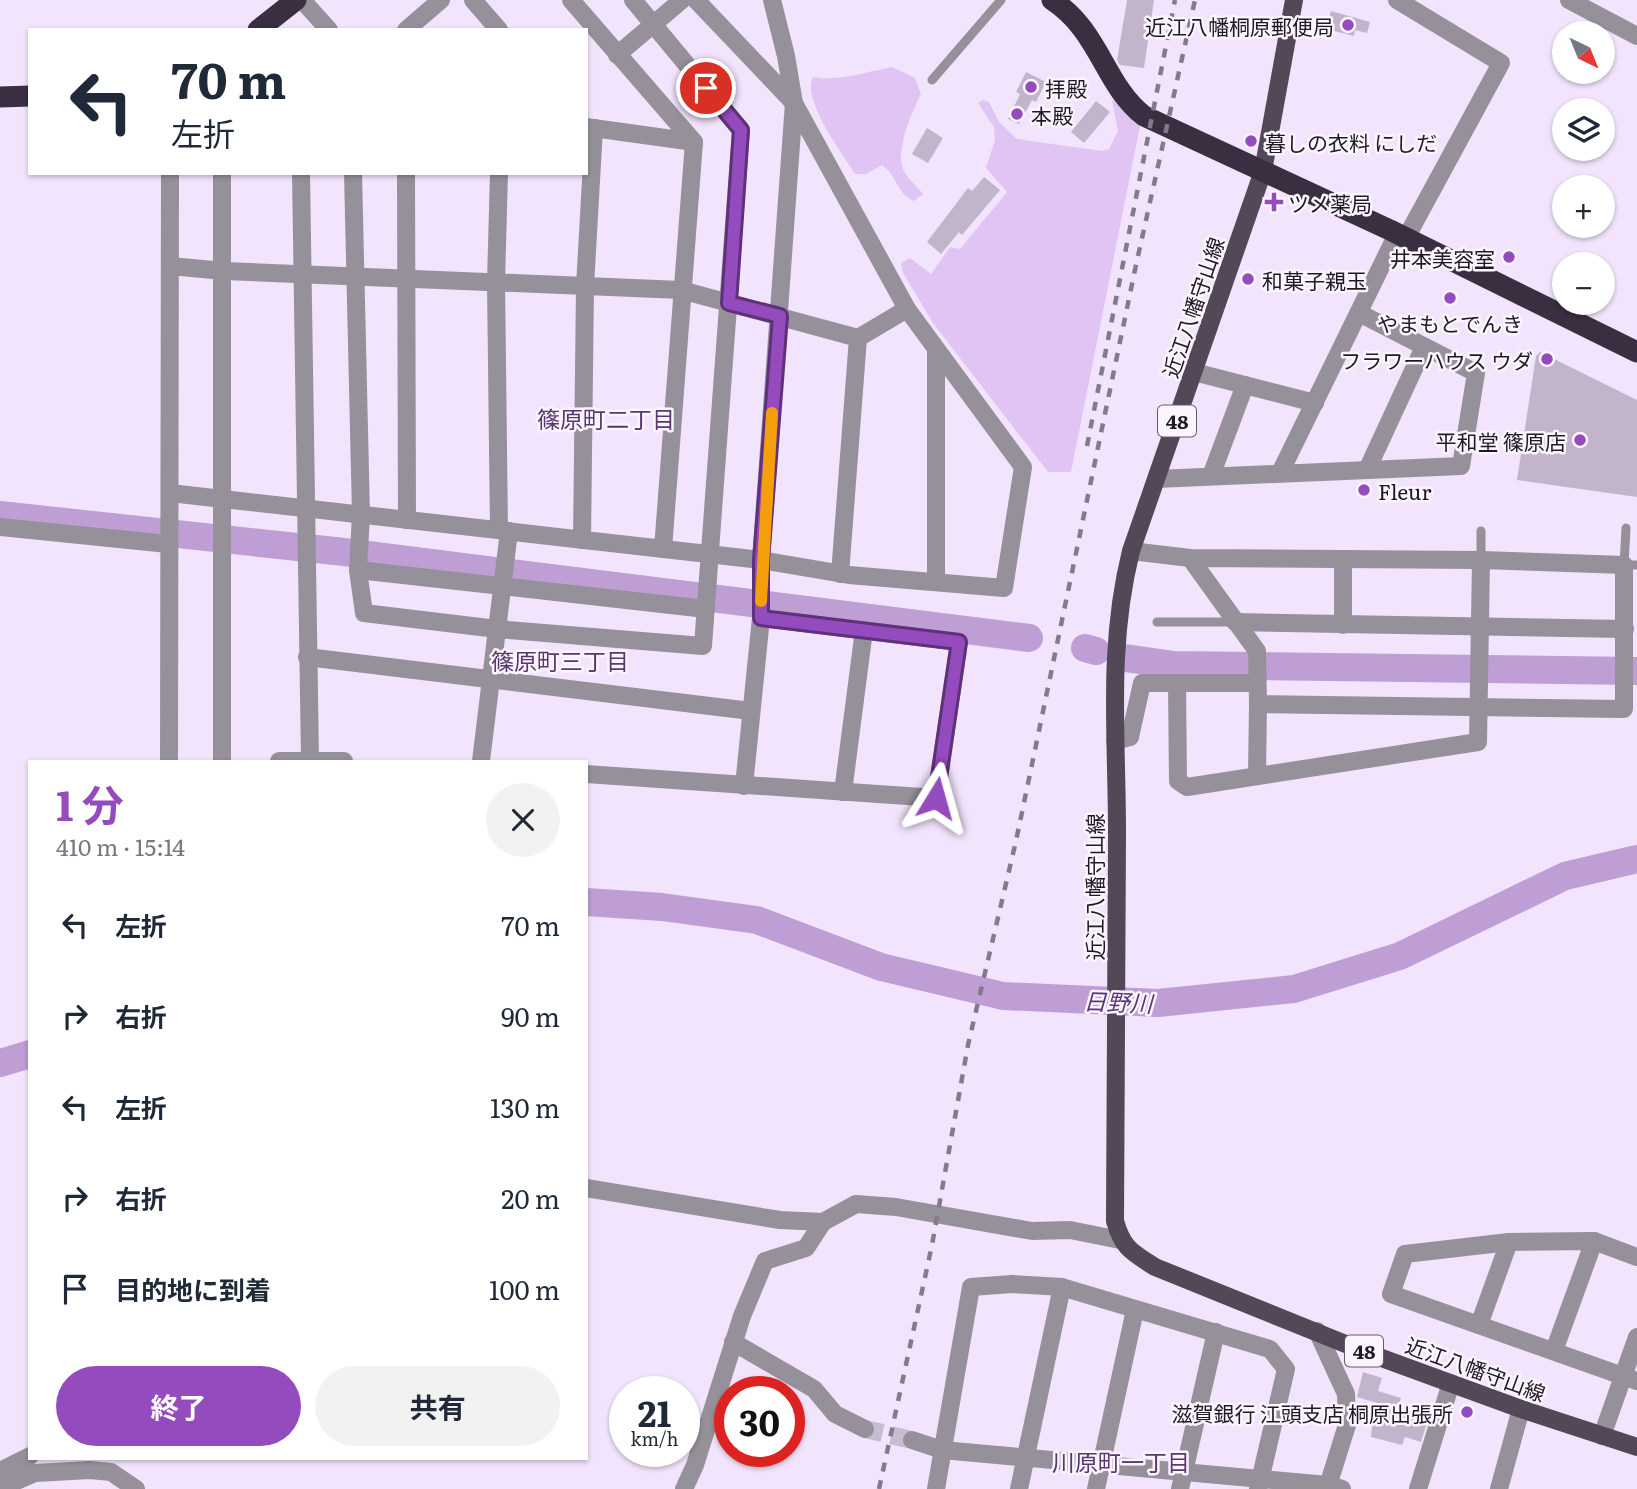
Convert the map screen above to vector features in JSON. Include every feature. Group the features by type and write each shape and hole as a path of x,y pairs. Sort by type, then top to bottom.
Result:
{"highway":[{"path":"261,28 296,0"},
{"path":"1054,1 1086,31 1127,103 1144,116 1401,236 1637,352"},
{"path":"0,97 28,96"}],"main road":[{"name":"近江八幡守山線","path":"1294,0 1263,171 1131,551 1123,581 1113,659 1116,849 1115,1221 1120,1240 1126,1248 1155,1267 1368,1353 1521,1409 1637,1447"}],"street":[{"path":"303,0 327,28"},
{"path":"408,28 441,0"},
{"path":"473,0 497,28"},
{"path":"570,0 694,142 663,549"},
{"path":"353,175 361,515 359,560 364,613 497,629 704,646 741,130 634,0"},
{"path":"617,55 682,0"},
{"path":"170,493 761,560 840,574 1004,588 1023,467 907,309 794,103 696,0"},
{"path":"744,786 761,608 761,560 794,103 772,0"},
{"path":"1280,473 1359,313 1500,63 1397,0"},
{"path":"1569,0 1637,36"},
{"path":"582,540 590,128 694,142"},
{"path":"169,760 170,175"},
{"path":"222,175 222,760"},
{"path":"301,175 304,508 310,760"},
{"path":"406,175 407,520"},
{"path":"481,760 503,577 496,282 499,175"},
{"path":"170,266 303,275 681,290 858,338 907,309"},
{"path":"1156,479 1461,466 1476,373 1359,313"},
{"path":"840,574 858,338"},
{"path":"1367,470 1424,346"},
{"path":"936,351 936,582"},
{"path":"1194,372 1315,403"},
{"path":"1212,476 1245,385"},
{"path":"0,527 168,536"},
{"path":"1131,551 1190,558 1481,560 1631,565 1631,629 1624,662 1624,682 1630,710 1258,704"},
{"path":"1190,558 1258,656 1257,776"},
{"path":"1343,559 1343,625"},
{"path":"359,560 706,601"},
{"path":"1177,683 1178,781 1186,787 1478,742 1481,560"},
{"path":"588,774 936,798 959,642 864,631 761,608"},
{"path":"1235,622 1480,629 1631,629"},
{"path":"843,792 864,631"},
{"path":"307,657 751,710"},
{"path":"1115,741 1130,737 1142,682 1257,679"},
{"path":"588,1188 780,1220 823,1222"},
{"path":"682,1488 695,1465 733,1342 765,1261 806,1248 823,1222 856,1204 896,1207 1032,1231 1070,1230 1120,1240"},
{"path":"1553,1352 1594,1241"},
{"path":"1630,1378 1391,1294 1405,1254 1509,1242 1594,1241 1637,1257"},
{"path":"1479,1325 1509,1242"},
{"path":"936,1489 971,1287 1012,1284 1062,1287 1270,1349 1286,1369 1259,1484"},
{"path":"1019,1489 1062,1287"},
{"path":"1096,1489 1135,1310"},
{"path":"912,1440 942,1450 1101,1465 1182,1481 1333,1488 1347,1425 1346,1394 1317,1331"},
{"path":"1182,1481 1216,1332"},
{"path":"1602,1436 1630,1378 1637,1337"},
{"path":"733,1342 814,1389 835,1415 865,1429"},
{"path":"1418,1489 1451,1383"},
{"path":"1499,1489 1521,1409"},
{"path":"0,1471 28,1457"},
{"path":"0,1488 35,1473 90,1470 111,1472 136,1489"}],"lane":[{"path":"932,79 1001,0"},
{"path":"1626,528 1631,565"},
{"path":"1481,531 1481,560"},
{"path":"1157,622 1235,622"}],"shaded area":[{"path":"892,67 915,78 921,94 905,133 901,154 905,173 923,194 914,201 904,194 882,165 866,174 855,174 825,126 813,99 811,87 813,77 842,77"},
{"path":"1118,99 1140,126 1071,472 1048,472 933,323 903,273 901,263 910,258 931,274 950,247 960,249 1007,192 986,168 995,140 994,127 978,103 983,100 989,102 999,122 1017,139 1102,151 1109,149 1118,131 1112,100"}],"building":[{"path":"1127,0 1154,0 1144,68 1120,65 1117,60"},
{"name":"近江八幡桐原郵便局","path":"1331,11 1370,22 1367,33 1355,30 1354,36 1326,29"},
{"path":"1026,72 1046,82 1036,102 1032,100 1019,124 1008,119 1020,94 1016,92"},
{"path":"1096,101 1110,112 1084,143 1071,132"},
{"path":"927,128 943,138 928,163 912,154"},
{"path":"984,177 1000,190 962,235 959,232 941,254 927,242 968,188 972,191"},
{"name":"平和堂 篠原店","path":"1540,352 1637,400 1637,497 1517,480 1536,356"},
{"path":"1363,1372 1382,1378 1378,1391 1401,1398 1398,1407 1429,1416 1421,1442 1405,1437 1402,1445 1371,1437 1370,1425 1377,1403 1357,1397"}],"waterway":[{"path":"0,515 344,552 1029,638"},
{"path":"1085,648 1096,651"},
{"path":"1125,658 1174,665 1637,671"},
{"name":"日野川","path":"588,902 662,907 757,920 881,967 1003,996 1158,1003 1294,989 1400,956 1565,876 1637,859"},
{"name":"日野川","path":"0,1063 28,1055"}],"tunnel":[{"path":"865,1429 912,1440"}],"railway":[{"path":"1087,446 1175,0"},
{"path":"879,1489 932,1245 968,1045 1016,841 1136,265 1195,0"}],"slow traffic":[{"path":"761,601 761,560 772,413"}],"place":[{"name":"近江八幡桐原郵便局","path":"1348,25"},
{"name":"拝殿","path":"1031,87"},
{"name":"本殿","path":"1017,114"},
{"name":"暮しの衣料 にしだ","path":"1251,141"},
{"name":"ツメ薬局","path":"1274,202"},
{"name":"井本美容室","path":"1509,257"},
{"name":"和菓子親玉","path":"1248,279"},
{"name":"やまもとでんき","path":"1450,298"},
{"name":"フラワーハウス ウダ","path":"1547,359"},
{"name":"平和堂 篠原店","path":"1580,440"},
{"name":"Fleur","path":"1364,490"},
{"name":"滋賀銀行 江頭支店 桐原出張所","path":"1467,1412"}],"district":[{"name":"篠原町二丁目","path":"606,418"},
{"name":"篠原町三丁目","path":"560,660"},
{"name":"川原町一丁目","path":"1121,1461"}],"route":[{"path":"706,88 741,130 729,303 780,316 761,560 761,618 959,642 936,798"}]}
